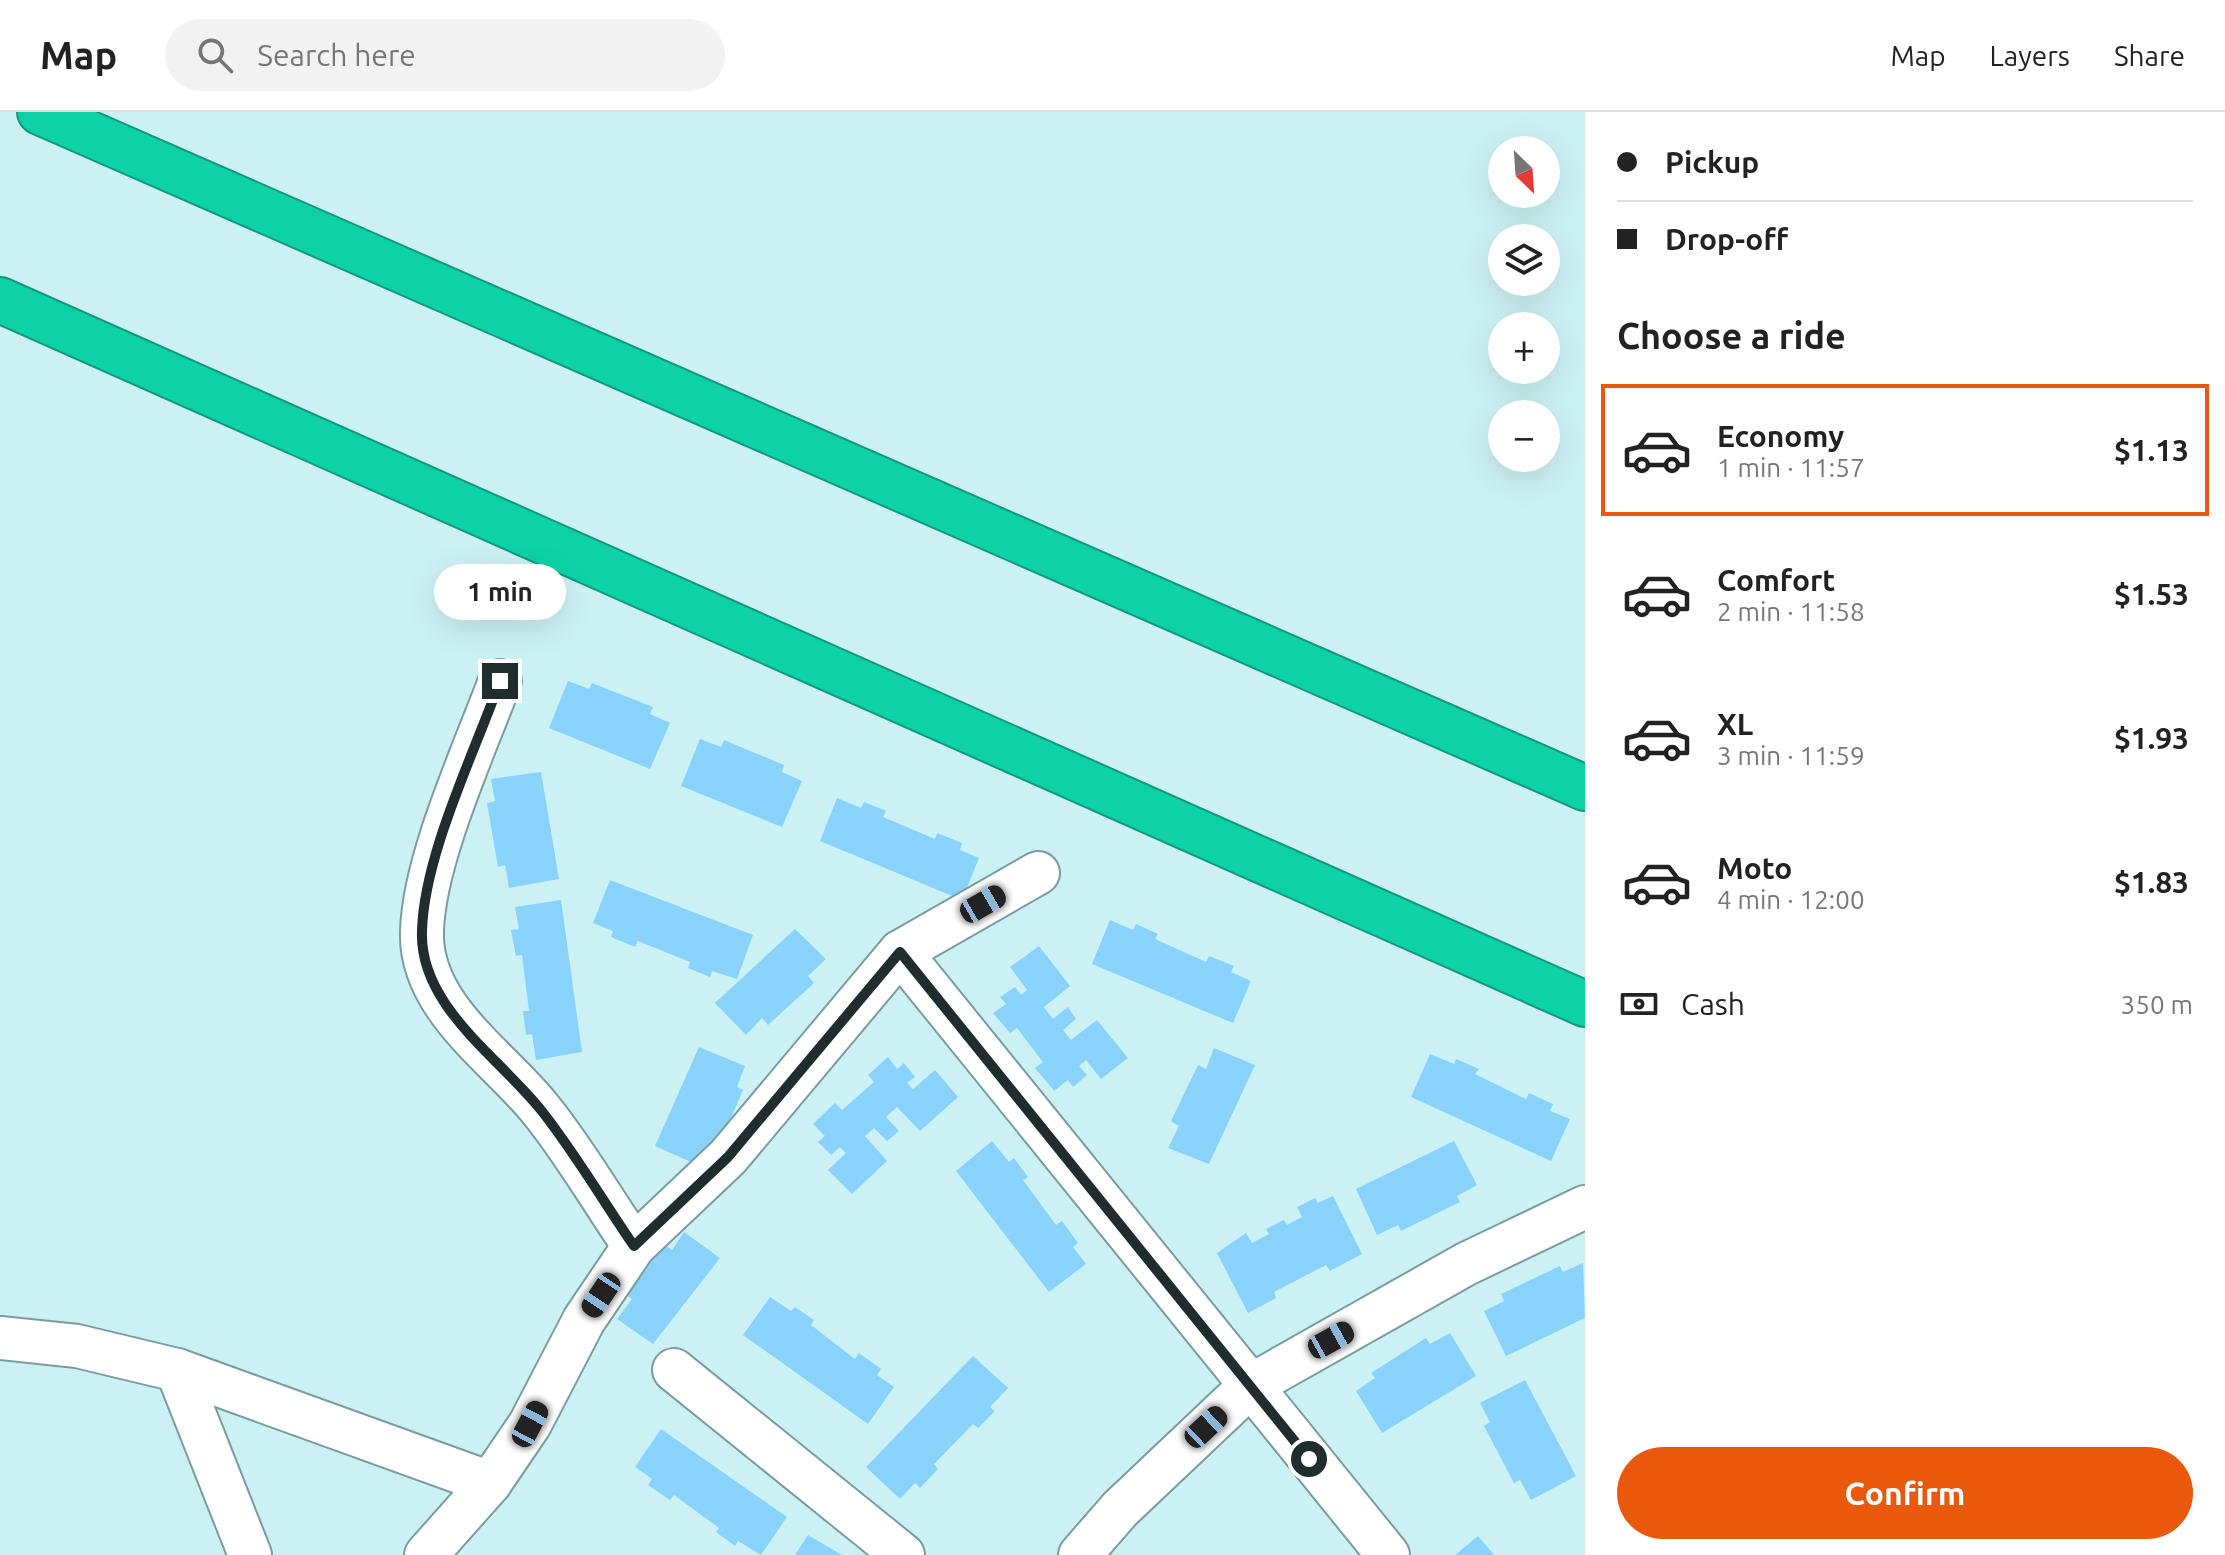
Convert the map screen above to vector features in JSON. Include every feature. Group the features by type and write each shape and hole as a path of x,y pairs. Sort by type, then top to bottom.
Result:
{"highway":[{"path":"40,112 1585,788"},
{"path":"0,300 1585,1004"}],"street":[{"path":"500,681 434,862 422,932 427,968 442,999 540,1109 634,1246"},
{"path":"426,1555 490,1483 530,1424 584,1320 634,1246 728,1157 900,952 1038,873"},
{"path":"900,952 1388,1555"},
{"path":"1080,1555 1120,1509 1250,1386 1466,1264 1585,1207"},
{"path":"0,1338 77,1346 177,1370 490,1483"},
{"path":"177,1370 250,1555"},
{"path":"674,1370 903,1555"}],"building":[{"path":"568,681 589,689 592,683 653,707 650,714 670,723 650,769 549,728"},
{"path":"700,739 721,747 724,740 784,765 782,772 802,781 782,827 681,786"},
{"path":"541,772 559,879 509,888 505,865 498,867 487,803 495,801 491,779"},
{"path":"837,798 861,808 864,802 886,811 883,817 935,839 937,833 962,843 960,850 979,858 962,900 820,841"},
{"path":"610,880 753,935 737,979 712,971 710,977 688,968 690,962 638,941 635,947 611,937 613,931 593,923"},
{"path":"561,900 582,1052 536,1060 532,1034 526,1035 523,1011 529,1011 522,955 516,956 511,930 519,929 515,907"},
{"path":"1110,920 1133,930 1136,924 1158,934 1155,939 1206,962 1209,956 1234,966 1231,972 1251,981 1233,1023 1092,964"},
{"path":"795,929 826,959 808,976 814,983 768,1025 762,1018 746,1035 715,1003"},
{"path":"1039,946 1070,986 1044,1007 1053,1019 1068,1007 1076,1019 1063,1030 1071,1040 1097,1020 1128,1058 1101,1079 1086,1060 1079,1066 1087,1075 1073,1087 1068,1080 1054,1091 1035,1068 1043,1062 1017,1028 1010,1033 993,1013 1006,1004 1000,997 1015,987 1021,995 1027,990 1010,967"},
{"path":"699,1047 745,1066 737,1087 743,1090 717,1150 702,1167 655,1146"},
{"path":"1214,1048 1255,1065 1209,1164 1168,1148 1179,1126 1171,1121 1198,1065 1206,1069"},
{"path":"1430,1054 1454,1064 1456,1059 1479,1069 1475,1074 1526,1099 1529,1093 1553,1104 1550,1111 1570,1119 1551,1161 1411,1097"},
{"path":"888,1057 897,1069 904,1063 915,1077 907,1083 913,1089 935,1070 958,1097 920,1131 897,1107 886,1117 899,1131 887,1141 874,1128 865,1136 887,1161 852,1194 828,1170 846,1153 840,1147 831,1155 818,1142 825,1136 813,1124 835,1103 842,1110 874,1082 868,1075"},
{"path":"992,1141 1009,1162 1014,1158 1028,1177 1023,1180 1056,1225 1062,1221 1078,1243 1073,1247 1086,1264 1049,1292 956,1171"},
{"path":"1454,1141 1477,1185 1457,1196 1460,1202 1401,1231 1398,1225 1377,1235 1356,1189"},
{"path":"1333,1196 1362,1254 1330,1271 1326,1265 1274,1292 1276,1298 1248,1313 1217,1253 1246,1233 1252,1243 1269,1234 1266,1229 1284,1220 1287,1225 1302,1217 1297,1207 1315,1198 1318,1203"},
{"path":"684,1232 720,1258 653,1344 617,1319 632,1299 625,1294 665,1245 672,1250"},
{"path":"1583,1263 1585,1318 1506,1356 1484,1311 1504,1301 1501,1294 1560,1266 1563,1272"},
{"path":"770,1297 791,1311 795,1307 814,1320 811,1325 855,1359 859,1353 881,1369 877,1375 894,1387 868,1424 743,1335"},
{"path":"1450,1333 1476,1376 1382,1433 1356,1391 1375,1378 1371,1373 1426,1338 1430,1344"},
{"path":"973,1356 1008,1388 990,1407 995,1411 978,1428 973,1424 934,1464 938,1469 920,1488 915,1483 900,1499 866,1467"},
{"path":"1525,1380 1576,1476 1531,1500 1520,1480 1514,1483 1484,1426 1490,1422 1480,1403"},
{"path":"661,1429 787,1517 761,1555 738,1541 735,1546 716,1532 719,1528 674,1495 670,1500 648,1485 652,1479 635,1467"},
{"path":"808,1535 842,1555 795,1555"},
{"path":"1478,1536 1494,1555 1455,1555"}],"route":[{"path":"500,681 434,862 422,932 427,968 442,999 540,1109 634,1246 728,1157 900,952 1309,1459"}]}
